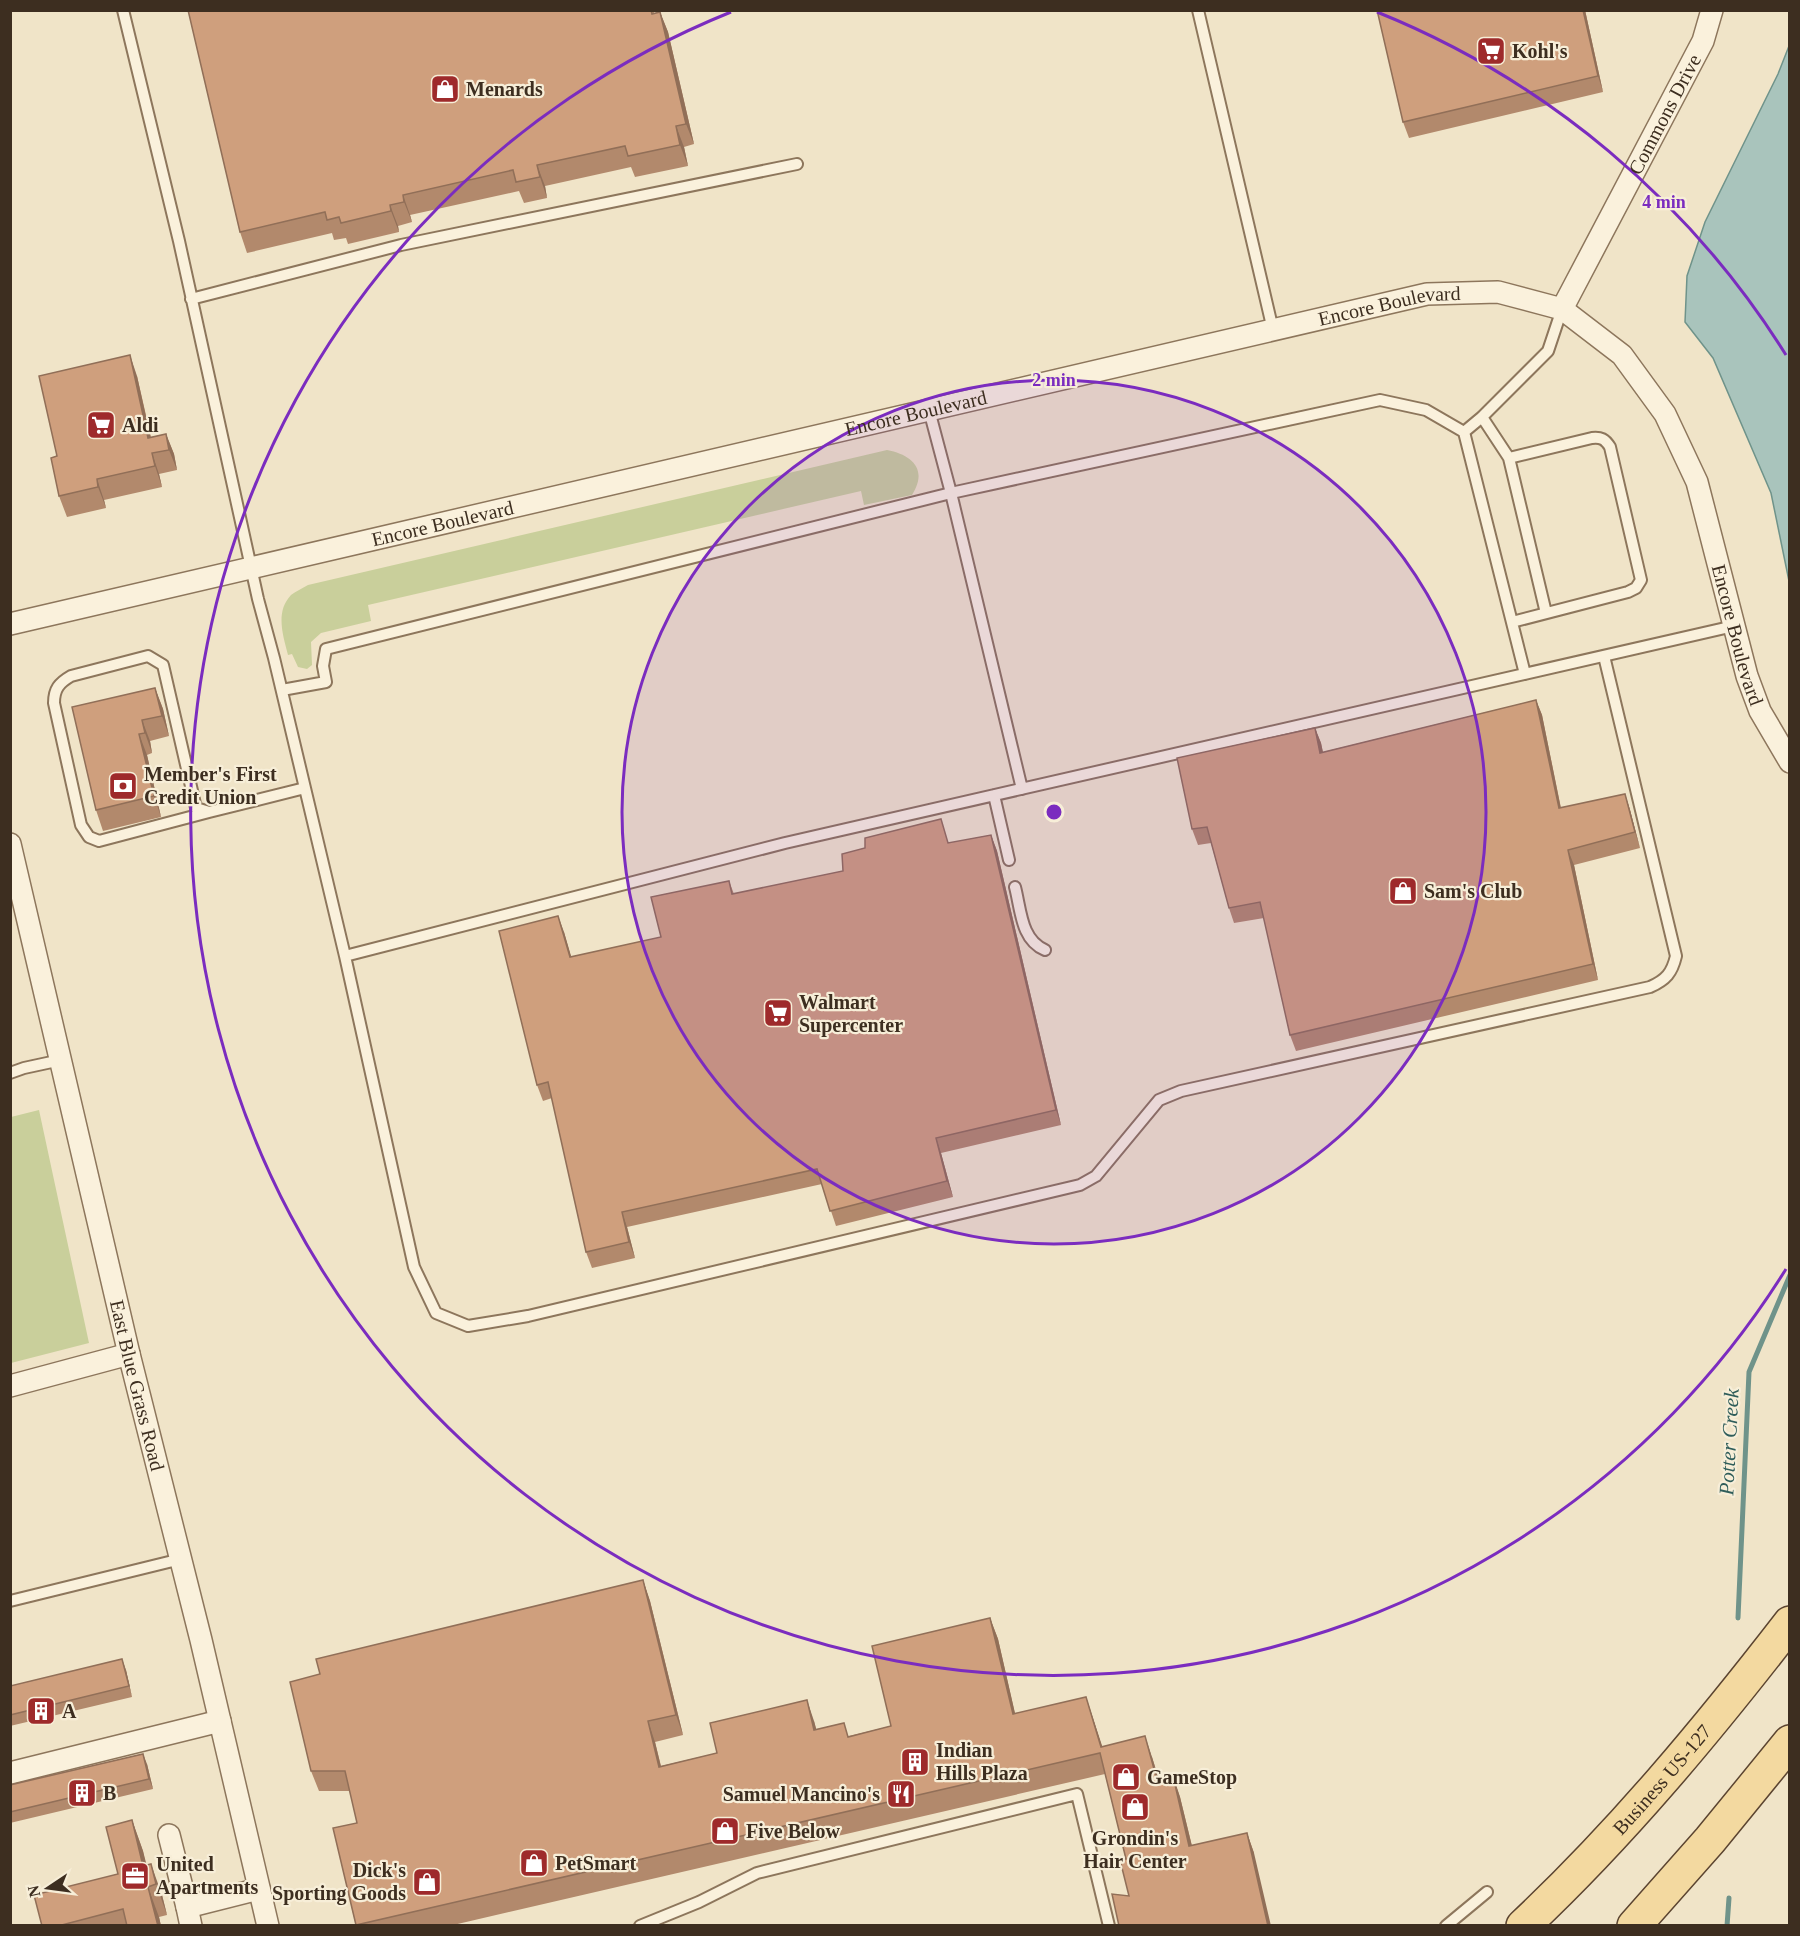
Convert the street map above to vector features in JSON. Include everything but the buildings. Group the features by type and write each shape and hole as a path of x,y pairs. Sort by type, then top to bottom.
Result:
{"main road":[{"name":"Business US-127","path":"1523,1926 1555,1896 1651,1792 1790,1623"},
{"path":"1634,1926 1710,1840 1790,1742"}],"street":[{"name":"Commons Drive","path":"1562,309 1703,41 1712,10"},
{"name":"Encore Boulevard","path":"10,624 1427,294 1498,292 1562,309 1622,355 1665,414 1697,482 1747,676 1760,711 1790,762"},
{"name":"East Blue Grass Road","path":"10,844 129,1354 181,1559 268,1926"},
{"path":"10,1386 129,1354"},
{"path":"10,1773 220,1721"},
{"path":"169,1835 189,1916 260,1889"}],"lane":[{"path":"123,10 192,299 258,599 345,956 414,1267 436,1313 468,1326 528,1316 1051,1193 1080,1185 1096,1176 1159,1100 1181,1091 1650,987 1664,981 1673,970 1676,956 1605,656"},
{"path":"1198,10 1273,330"},
{"path":"192,299 401,245 797,164"},
{"path":"1464,432 1548,351 1562,309"},
{"path":"282,690 326,682 323,666 326,649 951,493 1380,400 1426,410 1464,432 1525,674"},
{"path":"928,410 951,493 1022,789"},
{"path":"1482,417 1509,458 1546,613"},
{"path":"1509,458 1592,438 1600,437 1606,441 1610,447 1641,580 1636,588 1628,592 1512,622"},
{"path":"345,956 785,843 1734,626"},
{"path":"209,812 196,808 163,665 148,656 71,676 61,682 54,693 56,712 81,825 90,837 99,841 305,788"},
{"path":"994,795 1009,860"},
{"path":"1016,887 1026,932 1031,942 1045,950"},
{"path":"10,1073 61,1060"},
{"path":"10,1601 181,1559"},
{"path":"640,1926 699,1902 757,1873 1077,1794 1109,1926"},
{"path":"1446,1926 1487,1892"}],"green space":[{"path":"887,450 904,456 915,465 918,478 912,495 864,505 861,491 368,605 371,621 321,633 311,642 312,665 307,669 298,667 292,654 288,655 282,624 283,609 291,595 308,585"},
{"path":"39,1110 89,1343 11,1363 11,1117"}],"water":[{"path":"1789,46 1789,581 1771,493 1713,358 1685,322 1687,276 1705,222 1778,74"}],"waterway":[{"name":"Potter Creek","path":"1738,1618 1749,1372 1790,1275"},
{"name":"Potter Creek","path":"1727,1926 1729,1898"}],"place":[{"name":"Kohl's","path":"1491,51"},
{"name":"Menards","path":"445,89"},
{"name":"Aldi","path":"101,425"},
{"name":"Member's First Credit Union","path":"123,786"},
{"name":"Sam's Club","path":"1403,891"},
{"name":"Walmart Supercenter","path":"778,1013"},
{"name":"A","path":"41,1711"},
{"name":"Indian Hills Plaza","path":"915,1762"},
{"name":"GameStop","path":"1126,1777"},
{"name":"B","path":"82,1793"},
{"name":"Samuel Mancino's","path":"901,1794"},
{"name":"Grondin's Hair Center","path":"1135,1807"},
{"name":"Five Below","path":"725,1831"},
{"name":"PetSmart","path":"534,1863"},
{"name":"United Apartments","path":"135,1876"},
{"name":"Dick's Sporting Goods","path":"427,1882"}]}
